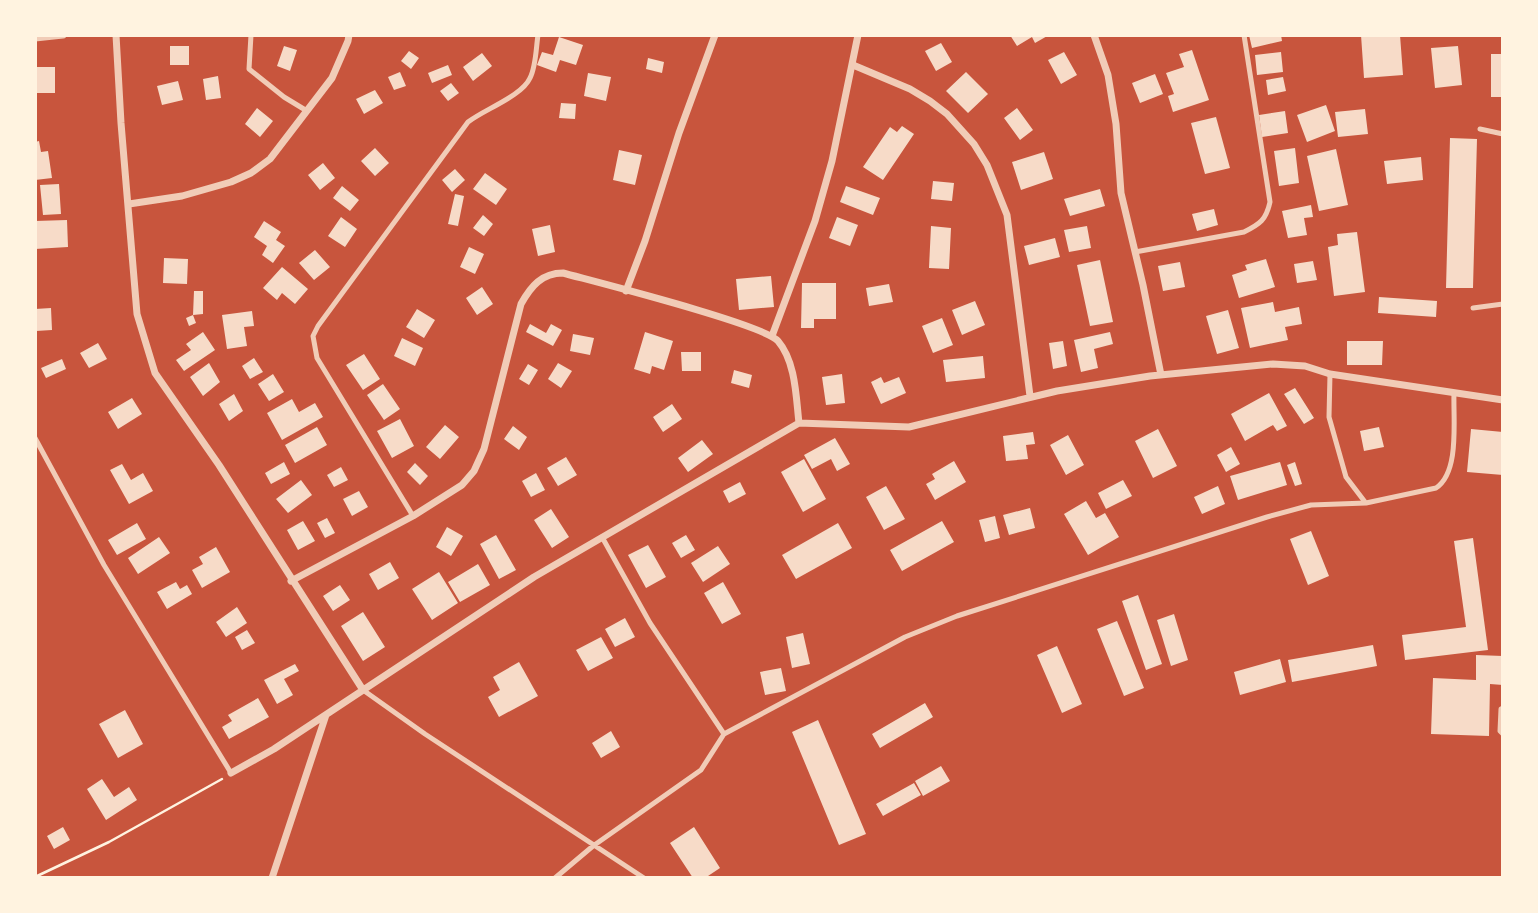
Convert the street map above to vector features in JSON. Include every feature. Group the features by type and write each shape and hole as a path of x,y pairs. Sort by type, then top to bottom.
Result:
{"street":[{"path":"35,38 63,35"},
{"path":"116,35 138,314 155,373 219,465 363,690"},
{"path":"129,204 182,196 232,182 251,173 270,159 332,78 349,35"},
{"path":"626,291 715,35"},
{"path":"772,336 815,221 832,161 858,35"},
{"path":"1094,35 1108,75 1116,124 1121,193 1161,375"},
{"path":"853,65 911,89 947,114 969,138 987,165 1003,203 1009,227 1030,397"},
{"path":"291,580 413,516 462,485 480,462 521,304 530,288 541,278 553,273 564,273 772,336 787,356 795,388 799,424"},
{"path":"231,774 534,578 799,424 909,427 1030,397 1161,375 1273,364 1306,366 1330,374 1503,400"},
{"path":"272,878 326,715"}],"lane":[{"path":"251,35 249,69 284,97 307,111"},
{"path":"413,516 317,358 313,336 468,122 482,110 519,92 530,78 538,35"},
{"path":"1135,252 1244,232 1260,224 1267,216 1270,202 1244,35"},
{"path":"1480,129 1503,134"},
{"path":"1473,308 1503,304"},
{"path":"1330,374 1329,416 1346,477 1366,502"},
{"path":"555,878 593,846 701,770 724,734 905,637 957,615 1267,516 1311,505 1366,502 1428,491 1444,482 1451,466 1454,393"},
{"path":"35,438 104,565 231,774"},
{"path":"602,537 650,623 724,734"},
{"path":"363,690 644,878"},
{"path":"1503,708 1500,731 1503,734"}],"path":[{"path":"35,877 109,842 231,774"}],"building":[{"path":"1010,35 1049,35 1035,43 1032,37 1017,46"},
{"path":"1249,35 1281,35 1282,41 1252,48"},
{"path":"1361,35 1400,35 1403,75 1364,78"},
{"path":"559,37 583,45 576,65 560,60 556,72 537,65 542,52 553,55"},
{"path":"941,43 952,62 936,71 925,51"},
{"path":"170,46 189,46 189,65 170,65"},
{"path":"284,46 297,50 290,71 277,66"},
{"path":"1458,46 1462,85 1435,88 1431,48"},
{"path":"1192,50 1209,100 1173,112 1168,96 1174,94 1166,73 1184,67 1179,54"},
{"path":"409,51 419,58 411,69 401,61"},
{"path":"1064,52 1077,75 1061,84 1048,60"},
{"path":"1281,52 1283,72 1257,75 1255,55"},
{"path":"482,53 492,66 473,81 463,67"},
{"path":"1491,54 1503,54 1503,97 1491,97"},
{"path":"648,58 664,62 662,73 646,69"},
{"path":"448,65 452,75 432,83 428,73"},
{"path":"35,67 55,67 55,93 35,93"},
{"path":"400,72 406,86 394,90 388,77"},
{"path":"966,72 988,94 968,113 946,91"},
{"path":"588,73 611,77 606,101 584,96"},
{"path":"1155,74 1163,94 1140,103 1132,83"},
{"path":"218,76 221,98 206,100 203,79"},
{"path":"1283,77 1286,91 1268,95 1266,80"},
{"path":"178,81 183,100 162,105 157,86"},
{"path":"451,83 459,93 448,101 440,91"},
{"path":"375,90 383,103 364,114 356,99"},
{"path":"561,103 576,104 575,119 559,118"},
{"path":"1326,105 1335,131 1307,142 1297,115"},
{"path":"257,108 273,121 260,137 245,124"},
{"path":"1017,108 1033,130 1020,140 1004,118"},
{"path":"1365,109 1368,134 1338,137 1335,112"},
{"path":"1285,111 1288,133 1262,137 1259,115"},
{"path":"1216,117 1230,168 1205,174 1191,123"},
{"path":"902,126 914,134 883,180 863,167 890,127 897,132"},
{"path":"1450,138 1477,139 1473,288 1446,288"},
{"path":"39,141 41,152 48,151 52,178 35,180 35,142"},
{"path":"375,148 389,163 375,176 361,161"},
{"path":"1295,148 1299,183 1279,186 1274,151"},
{"path":"1336,149 1348,205 1319,211 1307,156"},
{"path":"619,150 642,155 635,185 613,180"},
{"path":"1044,152 1053,179 1021,190 1012,162"},
{"path":"1421,157 1423,180 1387,184 1384,161"},
{"path":"323,163 335,178 320,190 308,175"},
{"path":"455,169 465,180 452,192 442,180"},
{"path":"485,173 507,189 496,205 473,189"},
{"path":"933,181 954,183 952,201 931,199"},
{"path":"59,184 61,214 43,215 40,185"},
{"path":"342,186 359,200 350,211 333,198"},
{"path":"846,186 880,198 873,215 840,202"},
{"path":"1100,189 1105,206 1070,216 1064,199"},
{"path":"455,194 464,196 458,226 448,224"},
{"path":"1311,205 1313,217 1304,218 1307,235 1288,238 1282,211"},
{"path":"1214,209 1218,225 1197,231 1192,214"},
{"path":"483,215 493,224 484,236 473,228"},
{"path":"341,217 357,229 345,247 328,236"},
{"path":"837,217 858,225 850,246 829,238"},
{"path":"67,220 68,247 35,249 35,221"},
{"path":"264,221 281,232 276,240 285,246 273,263 262,255 267,246 254,237"},
{"path":"550,225 555,252 538,256 532,229"},
{"path":"931,226 951,228 949,269 929,268"},
{"path":"1087,226 1091,248 1069,252 1064,230"},
{"path":"1357,232 1365,292 1334,296 1328,247 1338,245 1337,234"},
{"path":"1055,238 1060,257 1029,265 1024,246"},
{"path":"469,247 484,254 475,274 460,267"},
{"path":"315,250 330,267 314,280 299,263"},
{"path":"164,258 188,259 187,284 163,283"},
{"path":"1266,259 1275,287 1239,298 1232,275 1247,270 1245,265"},
{"path":"1100,260 1113,322 1090,326 1077,265"},
{"path":"1313,261 1317,280 1297,283 1294,264"},
{"path":"1180,262 1185,287 1163,291 1158,266"},
{"path":"282,267 308,289 295,304 282,293 277,300 263,288"},
{"path":"771,276 774,307 739,310 736,279"},
{"path":"802,283 836,283 836,319 814,319 814,328 801,328"},
{"path":"889,284 893,302 869,306 866,288"},
{"path":"482,287 493,304 477,315 466,298"},
{"path":"194,291 203,291 203,314 193,315"},
{"path":"1379,297 1437,301 1436,317 1378,313"},
{"path":"975,301 985,325 962,335 952,310"},
{"path":"1273,302 1275,312 1299,307 1302,324 1285,327 1288,340 1250,348 1241,308"},
{"path":"51,308 52,330 36,331 35,309"},
{"path":"417,309 435,320 424,338 406,327"},
{"path":"1228,310 1239,348 1217,354 1206,316"},
{"path":"252,311 254,326 244,327 247,346 227,349 222,315"},
{"path":"193,315 196,323 189,326 186,318"},
{"path":"942,318 953,345 933,353 922,326"},
{"path":"530,324 546,333 551,324 562,330 553,346 526,332"},
{"path":"203,332 215,350 184,371 176,360 191,350 186,344"},
{"path":"645,332 673,341 664,370 652,366 650,374 634,369"},
{"path":"1110,332 1113,344 1094,349 1098,368 1081,372 1074,340"},
{"path":"573,334 594,338 590,355 570,351"},
{"path":"402,338 423,348 415,366 394,356"},
{"path":"1063,341 1067,366 1053,369 1049,343"},
{"path":"1347,341 1383,341 1382,365 1347,365"},
{"path":"98,343 107,359 89,368 80,353"},
{"path":"681,352 701,352 701,371 682,371"},
{"path":"364,354 380,379 363,390 346,365"},
{"path":"983,356 985,378 946,382 943,360"},
{"path":"254,358 263,372 250,379 242,366"},
{"path":"62,359 66,369 46,378 41,368"},
{"path":"209,363 220,382 203,396 190,377"},
{"path":"558,363 572,371 561,388 548,379"},
{"path":"528,364 538,370 529,385 519,379"},
{"path":"734,370 752,375 749,388 731,383"},
{"path":"273,374 284,392 269,401 258,384"},
{"path":"842,374 845,403 826,405 822,377"},
{"path":"881,377 884,383 899,377 906,393 881,404 871,382"},
{"path":"383,384 400,409 384,420 367,395"},
{"path":"1295,388 1314,418 1304,424 1284,394"},
{"path":"1269,393 1287,426 1277,431 1273,425 1245,441 1231,414"},
{"path":"234,394 243,411 229,421 219,404"},
{"path":"132,398 142,414 118,429 108,412"},
{"path":"292,399 299,412 315,403 323,417 282,440 267,413"},
{"path":"672,404 682,419 663,432 653,417"},
{"path":"400,419 414,446 392,458 377,431"},
{"path":"445,425 459,437 440,459 426,447"},
{"path":"513,426 527,437 519,450 504,439"},
{"path":"317,427 327,445 295,463 285,445"},
{"path":"1379,427 1384,447 1364,451 1360,431"},
{"path":"1158,429 1177,466 1153,478 1135,441"},
{"path":"1471,429 1503,432 1503,475 1467,472"},
{"path":"1033,432 1035,444 1026,445 1028,459 1006,461 1003,436"},
{"path":"1068,435 1084,465 1066,475 1050,445"},
{"path":"835,438 850,464 837,471 831,459 812,469 804,455"},
{"path":"702,440 713,454 688,472 678,458"},
{"path":"1231,447 1240,464 1226,472 1217,455"},
{"path":"566,457 577,475 558,486 547,468"},
{"path":"804,459 826,499 803,512 781,472"},
{"path":"954,461 966,482 935,500 926,484 935,479 932,474"},
{"path":"284,462 290,474 271,484 265,473"},
{"path":"1280,462 1287,485 1238,500 1230,476"},
{"path":"1295,462 1302,484 1295,486 1287,465"},
{"path":"415,463 428,476 420,485 407,472"},
{"path":"122,464 131,480 143,473 153,491 129,504 110,470"},
{"path":"341,467 348,480 334,487 327,475"},
{"path":"536,473 545,490 531,497 522,481"},
{"path":"301,480 312,495 288,513 276,499"},
{"path":"1123,480 1132,496 1106,509 1098,493"},
{"path":"740,482 746,494 729,503 723,491"},
{"path":"886,486 905,519 884,530 866,497"},
{"path":"1218,486 1225,504 1202,514 1194,497"},
{"path":"359,491 368,507 352,516 343,499"},
{"path":"1086,501 1096,518 1105,513 1119,537 1088,555 1064,514"},
{"path":"1030,508 1035,528 1009,535 1003,515"},
{"path":"551,509 569,537 552,548 534,520"},
{"path":"995,516 1000,538 985,542 979,520"},
{"path":"327,518 335,533 325,538 317,523"},
{"path":"303,521 315,541 298,550 287,530"},
{"path":"942,521 954,542 902,571 890,550"},
{"path":"137,523 146,539 117,555 108,540"},
{"path":"838,523 852,548 796,579 782,555"},
{"path":"447,527 463,536 451,556 436,547"},
{"path":"1311,531 1329,576 1308,585 1290,539"},
{"path":"496,535 516,570 499,579 480,544"},
{"path":"686,535 695,550 681,558 672,543"},
{"path":"159,537 170,553 138,574 128,558"},
{"path":"1473,538 1488,650 1405,660 1402,635 1466,627 1454,541"},
{"path":"648,545 666,577 646,588 628,555"},
{"path":"718,546 730,564 703,582 691,563"},
{"path":"216,547 230,572 202,588 192,570 203,564 199,557"},
{"path":"390,562 399,578 378,590 369,574"},
{"path":"478,564 490,585 460,602 448,582"},
{"path":"439,572 458,603 432,620 412,589"},
{"path":"176,582 180,589 187,585 192,594 167,609 157,592"},
{"path":"723,582 741,614 722,624 704,593"},
{"path":"340,585 350,600 333,611 323,596"},
{"path":"1138,595 1162,664 1146,670 1122,601"},
{"path":"237,607 247,623 226,637 216,622"},
{"path":"363,612 385,647 363,661 341,626"},
{"path":"1174,614 1188,660 1171,666 1157,620"},
{"path":"625,618 635,637 615,647 605,629"},
{"path":"1117,621 1144,688 1124,696 1097,629"},
{"path":"247,630 255,643 242,650 235,637"},
{"path":"803,633 810,664 792,668 786,637"},
{"path":"601,637 613,658 588,671 576,650"},
{"path":"1373,645 1377,666 1292,682 1288,660"},
{"path":"1057,646 1082,704 1062,713 1037,655"},
{"path":"1476,655 1503,656 1503,685 1490,684 1489,736 1431,734 1433,678 1476,680"},
{"path":"1280,659 1286,682 1240,695 1234,672"},
{"path":"519,662 538,696 499,717 488,697 500,690 493,677"},
{"path":"295,664 299,671 284,679 293,695 277,704 264,680"},
{"path":"781,668 786,691 765,695 760,672"},
{"path":"258,698 269,717 229,739 222,727 232,721 228,715"},
{"path":"925,703 933,717 880,748 872,734"},
{"path":"125,710 143,744 118,758 99,724"},
{"path":"818,720 866,834 839,845 792,732"},
{"path":"611,731 620,747 601,758 592,743"},
{"path":"941,766 950,781 923,796 915,781"},
{"path":"102,779 114,797 129,787 137,800 106,820 87,789"},
{"path":"914,783 921,795 883,816 876,804"},
{"path":"63,827 70,840 54,849 47,836"},
{"path":"694,827 720,868 705,878 693,878 670,843"}]}
